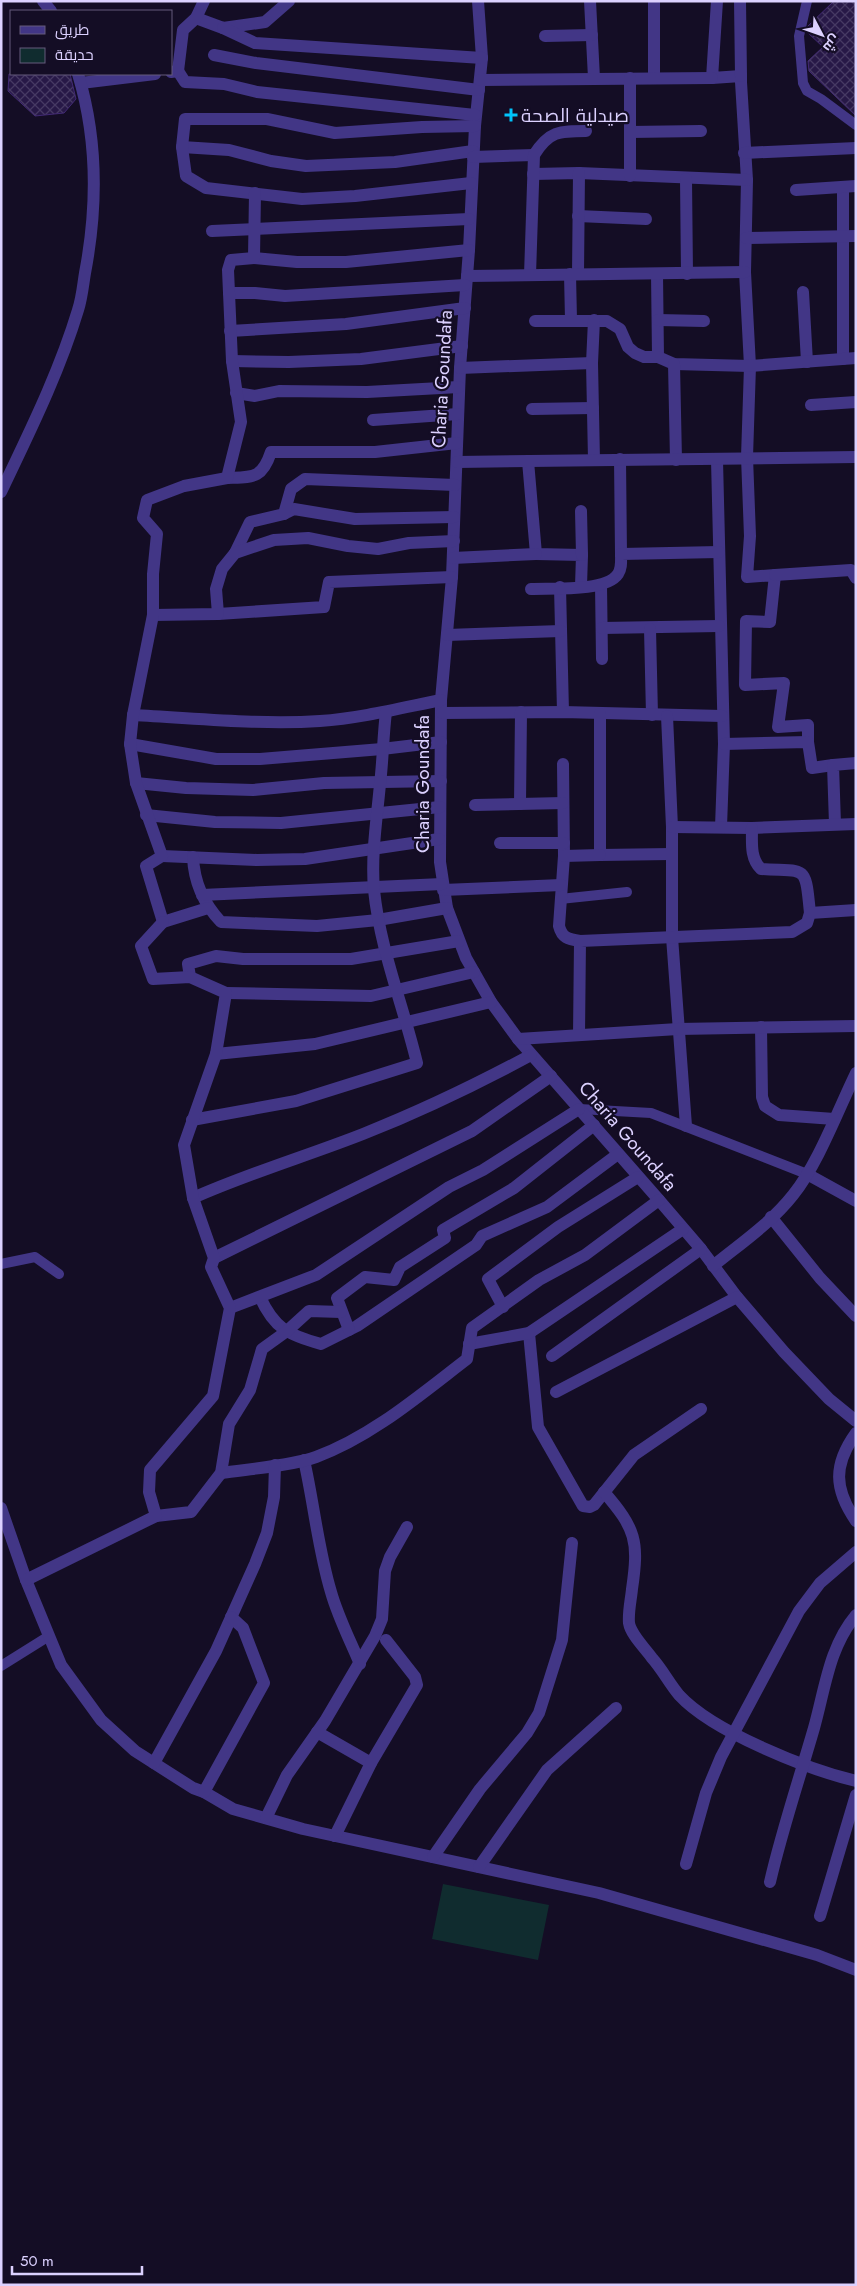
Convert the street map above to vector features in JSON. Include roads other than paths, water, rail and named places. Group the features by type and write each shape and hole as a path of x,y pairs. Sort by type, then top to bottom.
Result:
{"street":[{"path":"204,1 196,18 183,30 175,71 185,82 224,84 258,92 475,120"},
{"path":"223,28 265,22 289,1"},
{"name":"Charia Goundafa","path":"478,1 482,58 475,120 469,250 460,368 452,577 441,700 439,839 443,887 447,908 459,941 474,972 491,1002 518,1039 659,1200 700,1249 737,1298 804,1372 856,1421"},
{"path":"590,1 594,78"},
{"path":"654,1 654,78"},
{"path":"712,78 716,1"},
{"path":"740,1 744,153 747,180 745,272 750,366 747,457 750,536 747,577 851,570 856,578"},
{"path":"196,18 255,43 482,58"},
{"path":"545,36 592,35"},
{"path":"214,56 256,63 480,85 594,78 712,78 741,76"},
{"path":"1,492 42,404 78,309 90,249 96,185 92,131 80,78 136,75"},
{"path":"630,78 630,176"},
{"path":"471,184 355,196 302,199 206,188 186,176 182,147 185,119 268,119 335,133 422,127 475,120"},
{"path":"530,275 534,155 539,147 553,134 561,131 586,131"},
{"path":"630,132 701,131"},
{"path":"182,147 229,150 271,161 306,166 395,162 473,154 534,155"},
{"path":"744,153 856,148"},
{"path":"533,174 579,173 686,179 747,180"},
{"path":"571,320 579,173"},
{"path":"686,179 687,274"},
{"path":"535,321 594,320 614,324 620,329 628,347 635,354 644,357 658,357 674,364 750,366 849,359 849,187 796,190"},
{"path":"254,258 255,193"},
{"path":"578,216 646,220"},
{"path":"212,231 469,219"},
{"path":"746,238 849,236"},
{"path":"227,478 241,422 232,361 230,330 228,270 231,260 254,258 297,262 346,262 469,250"},
{"path":"229,293 284,296 530,275 745,272"},
{"path":"658,274 658,357"},
{"path":"803,292 807,362"},
{"path":"230,330 346,324 465,308"},
{"path":"594,320 592,364 594,460"},
{"path":"658,320 704,321"},
{"path":"232,361 289,362 361,359 462,346"},
{"path":"460,368 592,364"},
{"path":"674,364 676,460"},
{"path":"236,393 255,396 279,391 367,392 459,387"},
{"path":"811,405 856,402"},
{"path":"532,409 592,408"},
{"path":"373,420 458,414"},
{"path":"162,856 136,784 130,744 133,715 153,615 153,574 157,534 143,518 147,500 184,486 227,478 251,477 265,468 271,452 375,452 457,443"},
{"path":"457,462 856,457"},
{"path":"531,589 601,585 612,580 619,573 621,554 620,459"},
{"path":"717,460 719,626 724,744 721,827"},
{"path":"528,461 536,554"},
{"path":"284,514 291,489 305,480 455,485"},
{"path":"218,614 216,589 222,569 235,553 250,522 294,510 355,519 454,516"},
{"path":"581,511 581,586"},
{"path":"235,553 274,540 308,538 348,546 378,549 409,543 454,542"},
{"path":"621,554 719,552"},
{"path":"453,558 536,554 582,555"},
{"path":"775,575 770,622 746,621 745,685 784,683 778,727 808,725 808,742 812,768 856,763"},
{"path":"153,615 218,614 324,607 329,582 452,577"},
{"path":"601,585 602,660"},
{"path":"560,587 563,712"},
{"path":"602,628 650,629 719,626"},
{"path":"650,629 652,715"},
{"path":"447,635 561,631"},
{"path":"133,715 261,721 321,720 386,712 441,700"},
{"path":"192,1120 296,1101 417,1063 407,1022 395,990 378,920 374,888 374,849 386,712"},
{"path":"520,712 520,804"},
{"path":"442,713 563,712 722,716"},
{"path":"600,714 600,855"},
{"path":"667,716 672,826 672,937 686,1126"},
{"path":"130,744 216,759 260,759 441,742"},
{"path":"724,744 808,742"},
{"path":"563,764 564,856 560,899 560,932 568,939 580,941 792,932 807,923 810,912 807,879 803,874 794,869 761,869 755,864 752,856 752,828"},
{"path":"833,765 836,824"},
{"path":"136,784 253,790 324,783 441,781"},
{"path":"475,805 564,803"},
{"path":"146,814 215,822 281,823 440,807"},
{"path":"672,826 752,828 856,824"},
{"path":"164,922 146,866 162,856 257,860 305,859 439,839"},
{"path":"500,843 564,843"},
{"path":"564,856 671,854"},
{"path":"193,857 194,872 202,895 208,908 221,922 317,926 378,920 447,908"},
{"path":"202,895 374,888 561,885"},
{"path":"208,908 164,922 141,946 153,979 190,977 226,993 371,996 474,972"},
{"path":"810,912 856,910"},
{"path":"190,977 188,964 216,956 243,959 351,959 459,941"},
{"path":"579,1035 580,941"},
{"path":"156,1516 149,1492 150,1470 214,1396 230,1308 211,1267 214,1258 193,1198 184,1145 216,1054 226,993"},
{"path":"216,1054 315,1044 491,1002"},
{"path":"518,1039 678,1029 856,1026"},
{"path":"761,1028 762,1097 765,1106 779,1115 834,1118"},
{"path":"193,1198 246,1175 382,1126 463,1092 531,1054"},
{"path":"713,1266 772,1217 793,1196 807,1174 856,1073"},
{"path":"214,1258 472,1131 551,1076"},
{"path":"230,1308 316,1275 449,1186 483,1170 579,1109"},
{"path":"349,1330 337,1298 365,1277 394,1280 400,1267 446,1238 443,1230 514,1188 594,1125"},
{"path":"260,1297 269,1317 287,1331 294,1336 321,1344 349,1330 476,1245 482,1236 547,1207 618,1154"},
{"path":"807,1174 856,1201"},
{"path":"503,1307 488,1279 558,1227 638,1177"},
{"path":"221,1473 314,1458 354,1441 403,1408 467,1359 472,1328 539,1280 585,1254 659,1200"},
{"path":"772,1217 820,1278 856,1316"},
{"path":"469,1344 528,1333 683,1229"},
{"path":"552,1356 700,1249"},
{"path":"556,1392 737,1298"},
{"path":"26,1580 156,1516 191,1512 221,1473 229,1424 250,1390 262,1349 287,1331 309,1311 341,1312"},
{"path":"528,1333 538,1427 579,1503 583,1506 590,1507 634,1455 701,1409"},
{"path":"856,1433 845,1448 839,1466 841,1494 856,1521"},
{"path":"304,1460 315,1507 318,1538 330,1590 360,1664"},
{"path":"154,1763 216,1651 267,1533 274,1497 274,1465"},
{"path":"604,1492 626,1517 633,1532 636,1562 629,1624 679,1694 694,1708 734,1733 822,1772 856,1781"},
{"path":"1,1508 26,1580 61,1665 101,1720 135,1751 193,1788 204,1792 233,1809 335,1836 599,1893 698,1919 817,1955 856,1970"},
{"path":"266,1818 287,1775 360,1664 382,1619 385,1571 390,1557 407,1527"},
{"path":"433,1857 480,1789 527,1733 539,1713 562,1640 572,1543"},
{"path":"686,1864 706,1794 721,1757 799,1611 820,1583 856,1552"},
{"path":"770,1882 823,1694 830,1662 845,1629 856,1615"},
{"path":"204,1792 264,1683 243,1628 231,1618"},
{"path":"335,1836 370,1763 416,1691 415,1677 386,1640"},
{"path":"479,1867 547,1770 616,1708"},
{"path":"317,1732 370,1763"},
{"path":"820,1916 856,1795"}],"lane":[{"path":"807,1 799,36 803,83 807,91 856,125"},
{"path":"560,899 627,892"},
{"path":"579,1109 652,1113 807,1174"},
{"path":"1,1264 35,1257 59,1274"},
{"path":"1,1666 49,1636"}],"place":[{"name":"صيدلية الصحة","path":"511,115"}]}
